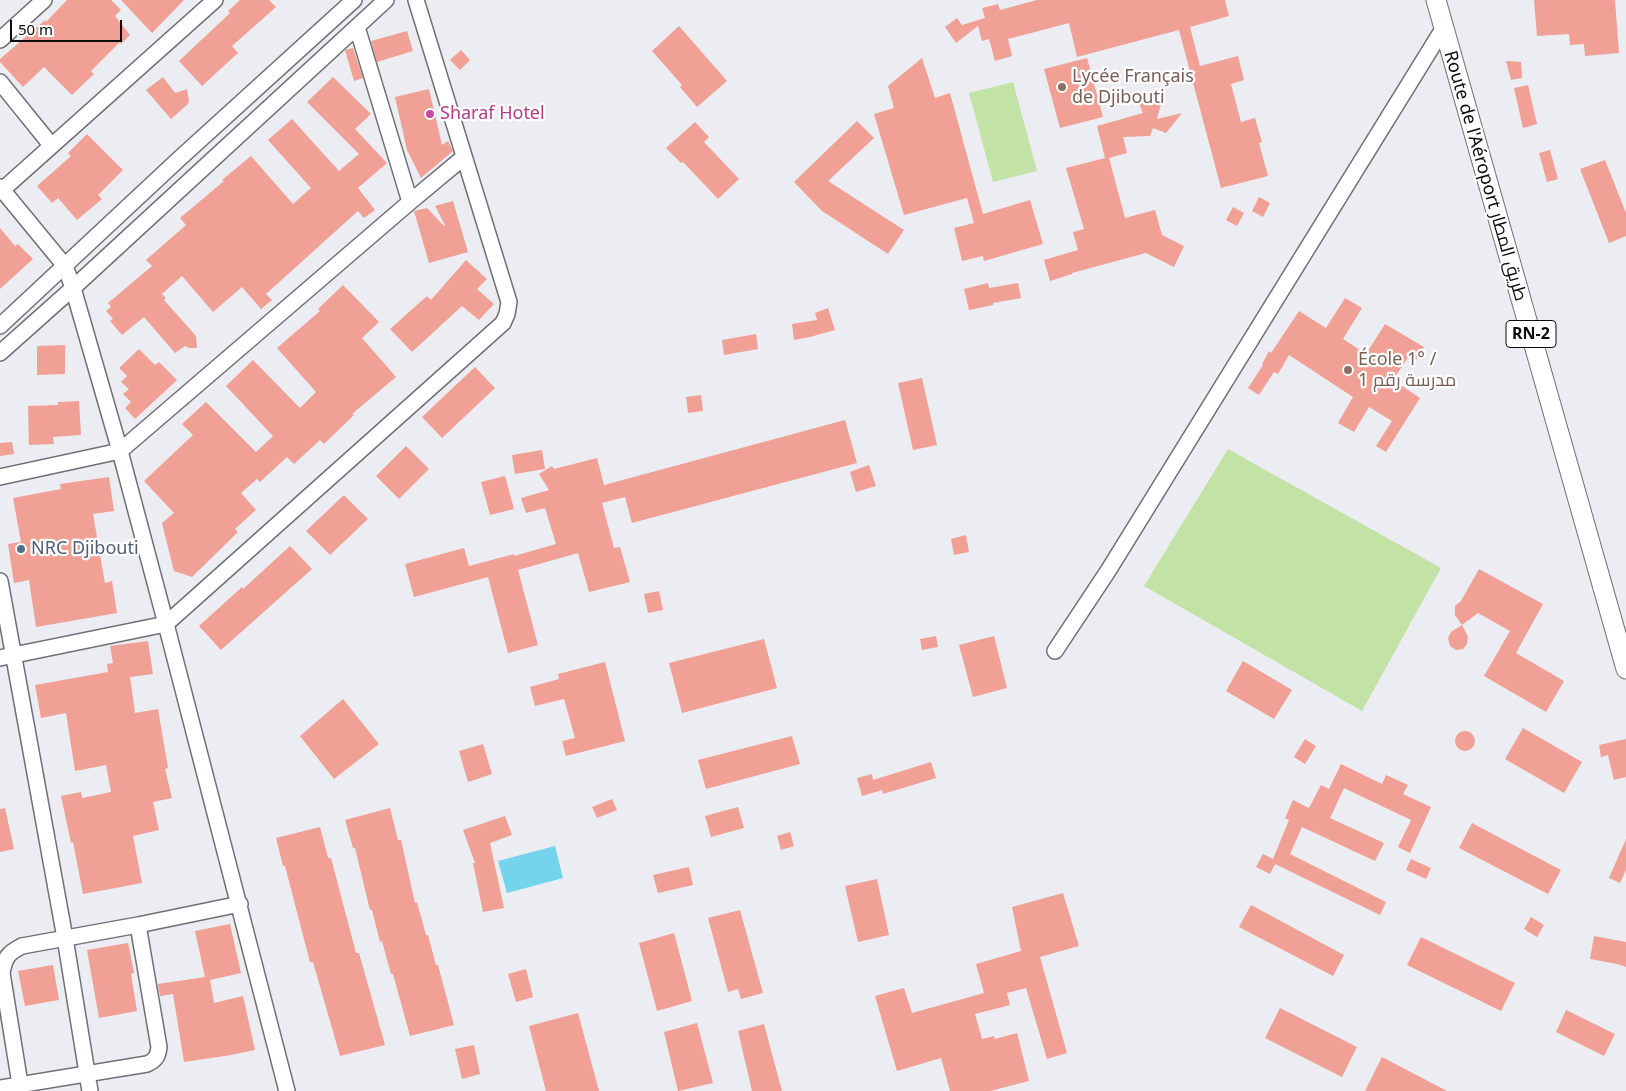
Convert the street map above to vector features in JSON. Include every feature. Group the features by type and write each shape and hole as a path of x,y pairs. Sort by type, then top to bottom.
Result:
{"main road":[{"name":"Route de l'Aéroport طريق المطار","path":"1436,0 1626,669"}],"street":[{"path":"0,40 44,0"},
{"path":"215,0 1,189 65,266 73,288 120,451 240,904 287,1091"},
{"path":"0,326 179,159 354,0"},
{"path":"0,353 386,0"},
{"path":"7,657 166,624 503,323 509,302 416,0"},
{"path":"357,27 410,202"},
{"path":"1055,652 1108,572 1443,29"},
{"path":"0,82 51,145"},
{"path":"0,477 120,451 464,157"},
{"path":"0,581 7,657 65,938 90,1091"},
{"path":"20,1084 2,973 4,961 11,952 22,946 240,904"},
{"path":"0,1088 147,1064 155,1060 159,1047 138,925"}],"green space":[{"path":"1013,82 1037,171 993,182 969,93"},
{"path":"1228,449 1441,568 1362,711 1144,586"}],"water":[{"path":"555,846 563,878 507,893 498,861"}],"building":[{"path":"67,0 111,0 121,10 115,16 130,35 121,44 120,42 91,71 94,74 72,95 44,67 23,87 0,62 0,59 45,20 46,22"},
{"path":"121,0 184,0 152,33"},
{"path":"240,0 269,0 276,7 232,46 238,53 202,86 179,61 230,13 228,11"},
{"path":"1037,0 1225,0 1229,16 1190,27 1200,66 1238,56 1244,80 1231,84 1241,122 1255,118 1262,142 1259,143 1268,176 1221,188 1179,30 1077,57 1069,23 1008,39 1012,56 995,61 989,39 982,41 978,26 956,43 945,27 957,18 962,25 985,18 982,8 998,4 1000,10"},
{"path":"1534,0 1615,0 1619,53 1585,56 1584,44 1570,45 1569,34 1537,36"},
{"path":"679,26 727,81 697,107 680,87 682,85 652,51"},
{"path":"407,31 413,51 377,62 371,41"},
{"path":"353,48 363,78 354,81 345,50"},
{"path":"461,50 470,60 460,70 450,60"},
{"path":"922,58 935,98 950,93 983,214 1030,200 1043,244 984,261 983,256 962,261 954,228 974,223 967,198 904,215 874,114 894,108 888,86"},
{"path":"1087,58 1103,117 1060,128 1044,69"},
{"path":"1506,61 1521,62 1522,78 1511,80"},
{"path":"163,77 175,93 187,89 188,104 171,119 146,90"},
{"path":"333,77 371,114 355,129 387,163 358,188 375,210 364,218 358,211 266,294 272,300 261,309 242,287 213,312 182,276 162,294 166,298 164,300 196,336 197,348 185,346 175,353 144,317 122,335 110,321 113,319 106,311 111,307 108,303 152,266 146,260 186,225 180,218 251,156 293,204 311,188 268,140 292,119 339,171 359,154 307,102"},
{"path":"1528,85 1537,124 1523,128 1514,88"},
{"path":"429,89 442,145 448,141 453,151 421,178 407,150 395,97"},
{"path":"1154,97 1161,104 1157,119 1182,113 1166,133 1153,128 1150,136 1123,137 1127,153 1109,158 1125,218 1155,210 1162,235 1184,246 1174,267 1146,253 1072,273 1050,281 1044,260 1078,250 1073,232 1084,229 1066,168 1105,158 1097,126 1143,113 1139,104"},
{"path":"857,121 874,138 828,181 904,230 888,254 822,211 794,182"},
{"path":"695,122 709,137 704,142 739,179 718,199 683,162 681,163 666,148"},
{"path":"87,134 123,170 98,195 102,199 77,220 58,198 52,203 37,186 71,156 68,153"},
{"path":"1550,150 1558,179 1547,182 1539,153"},
{"path":"1605,160 1626,213 1626,236 1609,243 1580,169"},
{"path":"1259,197 1270,203 1263,217 1252,211"},
{"path":"453,201 468,252 429,263 414,211 427,208 444,226 435,206"},
{"path":"1233,207 1244,213 1237,226 1226,220"},
{"path":"0,228 15,246 18,244 33,259 0,289"},
{"path":"466,260 487,279 477,289 494,304 479,320 462,306 412,352 390,329 427,296 431,300"},
{"path":"988,283 989,288 1018,283 1021,298 969,310 964,289"},
{"path":"343,285 379,322 362,338 396,377 352,414 354,415 324,444 320,440 294,464 287,457 260,482 257,479 241,493 256,510 235,529 238,532 192,577 174,571 162,523 174,513 144,481 193,435 182,424 206,402 256,452 273,436 226,386 253,360 300,408 316,392 277,348 320,311 318,309"},
{"path":"1345,298 1362,308 1343,339 1366,354 1385,324 1424,347 1416,360 1409,356 1393,380 1420,398 1386,452 1376,446 1392,421 1369,407 1354,432 1338,423 1353,397 1289,355 1278,374 1274,372 1259,395 1248,388 1263,365 1269,351 1271,353 1299,311 1326,328"},
{"path":"828,308 835,330 794,340 792,324 817,320 815,313"},
{"path":"756,334 758,349 724,355 722,340"},
{"path":"65,345 65,374 37,375 37,346"},
{"path":"139,349 155,365 159,362 177,380 135,419 125,408 131,402 123,394 129,389 121,382 127,376 119,368"},
{"path":"475,367 495,388 442,438 422,417"},
{"path":"922,378 937,445 913,450 898,383"},
{"path":"701,395 703,411 688,413 686,397"},
{"path":"79,401 81,435 53,437 54,444 29,445 28,406 58,405 58,402"},
{"path":"845,420 857,463 632,523 625,497 602,503 614,548 620,547 630,582 589,592 578,553 518,570 538,645 508,653 488,577 414,597 405,564 464,548 469,566 556,544 545,508 526,513 521,498 549,490 539,474 552,466 554,469 597,458 604,485"},
{"path":"12,442 14,454 0,456 0,443"},
{"path":"406,446 429,469 399,499 376,476"},
{"path":"542,450 545,469 515,474 512,455"},
{"path":"869,465 876,486 856,492 850,472"},
{"path":"505,476 514,509 490,515 481,482"},
{"path":"109,477 114,511 93,514 105,583 112,581 117,613 36,627 29,580 14,583 8,544 21,542 13,498 61,489 60,484"},
{"path":"344,495 368,519 330,555 306,531"},
{"path":"966,535 969,552 954,555 951,539"},
{"path":"290,546 312,569 221,650 199,626"},
{"path":"1479,569 1543,604 1516,653 1564,681 1546,712 1484,676 1510,631 1478,613 1462,625 1455,615 1455,606 1461,601"},
{"path":"659,591 663,610 648,613 644,594"},
{"path":"1462,625 1468,637 1467,644 1463,649 1456,650 1450,646 1448,638 1451,632"},
{"path":"936,636 938,647 922,650 920,639"},
{"path":"994,636 1007,688 973,697 959,645"},
{"path":"764,639 777,688 682,713 669,663"},
{"path":"148,641 153,674 130,677 135,713 158,709 168,768 165,769 172,798 153,802 159,830 133,836 142,883 83,894 73,842 71,843 61,796 81,792 82,798 111,792 106,765 75,771 66,713 41,718 35,685 108,672 107,664 113,663 110,646"},
{"path":"1243,661 1292,690 1274,719 1226,691"},
{"path":"605,662 625,741 566,756 562,741 575,738 564,699 535,706 530,687 559,679 558,674"},
{"path":"343,699 379,744 334,779 300,736"},
{"path":"1523,728 1582,762 1564,793 1505,759"},
{"path":"1465,731 1472,734 1475,741 1472,748 1465,751 1458,748 1455,741 1458,734"},
{"path":"792,736 800,764 706,789 698,760"},
{"path":"1305,739 1316,746 1305,764 1294,757"},
{"path":"1626,739 1626,777 1614,780 1608,755 1601,757 1599,745"},
{"path":"483,744 492,774 468,782 459,751"},
{"path":"931,762 936,778 883,794 882,790 862,796 857,778 872,774 873,780"},
{"path":"1341,764 1382,784 1386,775 1408,785 1403,794 1431,807 1410,853 1398,847 1411,820 1344,788 1330,818 1384,843 1375,861 1302,827 1290,854 1386,902 1380,915 1275,864 1270,874 1256,867 1263,854 1273,859 1289,820 1285,818 1293,800 1309,808 1321,785 1329,789"},
{"path":"612,799 617,810 597,818 592,807"},
{"path":"738,807 744,828 711,837 705,816"},
{"path":"5,808 14,849 0,852 0,809"},
{"path":"390,808 398,840 401,840 415,903 417,902 436,965 438,965 454,1025 410,1036 393,974 391,974 382,941 380,942 372,910 370,910 355,848 353,848 345,820"},
{"path":"505,816 512,835 490,843 504,908 483,912 473,863 475,863 463,830"},
{"path":"1472,823 1561,870 1548,894 1459,848"},
{"path":"320,827 328,858 331,858 356,953 359,953 385,1045 340,1056 313,962 310,962 276,838"},
{"path":"790,832 794,846 781,850 777,836"},
{"path":"1626,839 1626,870 1620,883 1609,878"},
{"path":"1411,859 1431,868 1426,879 1406,870"},
{"path":"689,867 693,885 658,893 653,875"},
{"path":"877,879 889,935 858,942 845,886"},
{"path":"1063,893 1079,946 1040,957 1067,1053 1047,1059 1026,988 1007,993 1010,1005 975,1014 982,1039 994,1036 995,1039 1017,1033 1029,1081 990,1091 950,1091 941,1058 897,1071 875,996 904,988 912,1013 984,993 976,964 1021,951 1012,907"},
{"path":"1251,905 1344,955 1333,976 1239,927"},
{"path":"740,910 763,993 741,999 738,989 728,992 708,918"},
{"path":"1531,917 1544,925 1537,937 1524,929"},
{"path":"230,924 241,973 210,980 214,1003 243,996 255,1050 184,1062 173,994 160,996 158,984 205,977 195,931"},
{"path":"674,933 692,1001 657,1011 639,943"},
{"path":"1594,936 1626,942 1626,967 1590,959"},
{"path":"1421,937 1515,983 1501,1011 1407,965"},
{"path":"128,943 134,973 131,974 137,1011 99,1018 87,950"},
{"path":"53,965 59,1000 25,1006 18,971"},
{"path":"526,969 533,997 516,1002 508,974"},
{"path":"1280,1008 1357,1047 1342,1077 1265,1038"},
{"path":"1566,1010 1615,1034 1604,1056 1556,1032"},
{"path":"578,1013 599,1091 546,1091 529,1026"},
{"path":"697,1023 713,1083 678,1091 664,1032"},
{"path":"764,1024 782,1091 752,1091 738,1031"},
{"path":"474,1045 480,1074 462,1079 455,1049"},
{"path":"1382,1057 1447,1091 1365,1091"}],"place":[{"name":"Lycée Français de Djibouti","path":"1062,87"},
{"name":"Sharaf Hotel","path":"430,114"},
{"name":"École 1° / مدرسة رقم 1","path":"1348,370"},
{"name":"NRC Djibouti","path":"21,549"}]}
